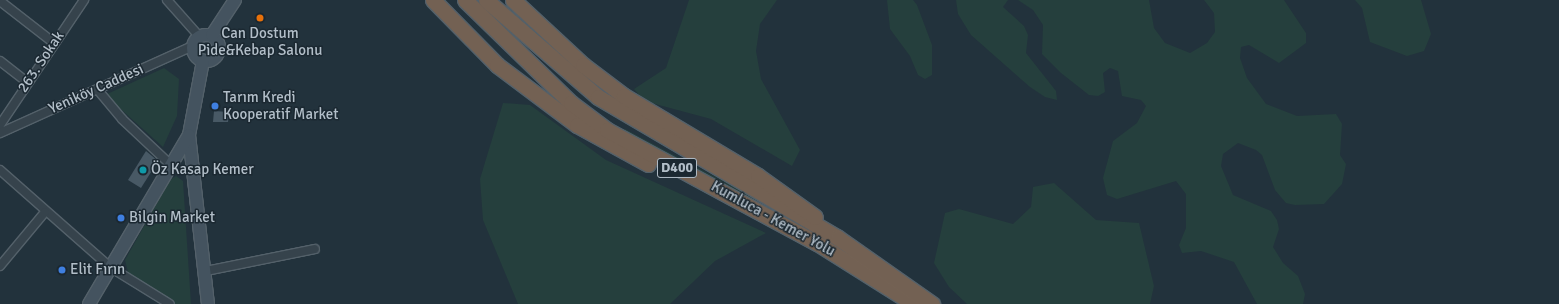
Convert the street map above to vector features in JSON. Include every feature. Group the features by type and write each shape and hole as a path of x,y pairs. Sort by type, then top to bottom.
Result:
{"highway":[{"path":"433,0 497,65 577,125 680,179 781,223"},
{"name":"Kumluca - Kemer Yolu","path":"465,0 589,118 644,151 781,223 854,264 914,304"},
{"name":"Kumluca - Kemer Yolu","path":"486,0 598,97 838,238 932,304"},
{"name":"Kumluca - Kemer Yolu","path":"513,0 583,65 624,96 798,201 838,238"}],"street":[{"name":"263. Sokak","path":"0,125 27,82 84,0"},
{"path":"167,0 196,41"},
{"path":"196,41 212,35 235,0"},
{"path":"0,1 54,43"},
{"path":"196,41 193,52 203,61 210,61 219,52 220,46 212,35"},
{"name":"Yeniköy Caddesi","path":"0,133 97,89 196,41"},
{"path":"0,61 27,82"},
{"path":"203,61 189,135 206,271 208,304"},
{"path":"97,89 122,119 171,165"},
{"path":"89,304 189,135"},
{"path":"0,170 45,212 110,267 170,304"},
{"path":"0,266 45,212"},
{"path":"206,271 316,249"}],"green space":[{"path":"689,0 777,0 760,24 756,51 761,79 800,150 792,166 711,119 644,101 634,89 666,68"},
{"path":"887,0 913,0 917,5 932,45 932,75 925,79 918,75 910,56 890,29"},
{"path":"956,0 1008,0 1003,7 1024,26 1028,35 1026,53 1056,91 1057,100 1045,97 1030,87 971,35 958,14"},
{"path":"1018,0 1149,0 1154,28 1165,43 1190,53 1207,43 1215,32 1214,13 1204,0 1284,0 1306,33 1306,43 1279,63 1249,45 1241,47 1240,58 1247,78 1266,104 1297,116 1336,114 1342,124 1340,155 1346,164 1342,184 1324,204 1295,205 1286,203 1275,190 1262,155 1256,150 1238,143 1223,154 1221,166 1233,195 1271,211 1277,220 1279,229 1273,247 1283,263 1298,276 1305,294 1303,304 1257,304 1234,262 1201,251 1182,253 1179,245 1186,228 1186,194 1176,181 1117,199 1107,195 1103,178 1113,141 1137,123 1146,106 1141,100 1122,96 1118,71 1110,68 1103,73 1105,92 1098,96 1089,95 1061,73 1042,54 1043,25 1033,10"},
{"path":"1355,0 1421,0 1431,34 1424,51 1407,56 1370,42 1362,8"},
{"path":"164,68 179,79 177,116 163,147 105,95"},
{"path":"503,103 530,105 606,160 766,233 715,261 670,304 518,304 483,220 480,179"},
{"path":"625,129 822,234 884,273 622,133"},
{"path":"176,176 183,181 191,304 175,304 129,276 125,260 170,180"},
{"path":"1054,183 1096,220 1139,223 1154,286 1150,304 967,304 949,287 934,263 945,213 959,209 1013,224 1031,207 1033,187"}],"building":[{"path":"214,111 229,112 228,122 213,122"},
{"name":"Öz Kasap Kemer","path":"146,151 158,161 141,188 128,180"}],"place":[{"name":"Can Dostum Pide&Kebap Salonu","path":"260,18"},
{"name":"Tarım Kredi Kooperatif Market","path":"215,106"},
{"name":"Öz Kasap Kemer","path":"143,170"},
{"name":"Bilgin Market","path":"121,218"},
{"name":"Elit Fırın","path":"62,270"}]}
